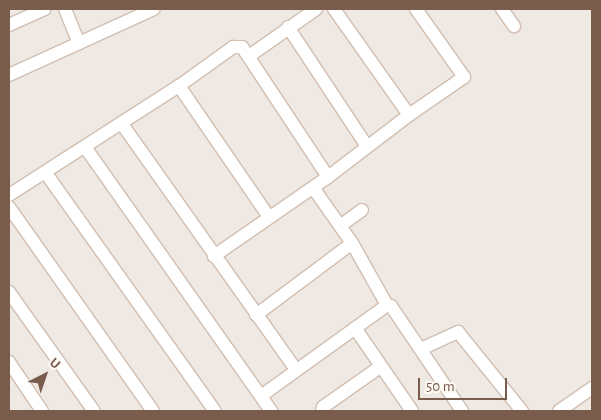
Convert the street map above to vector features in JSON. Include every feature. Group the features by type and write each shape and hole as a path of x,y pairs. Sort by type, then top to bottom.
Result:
{"lane":[{"path":"9,25 45,9"},
{"path":"66,9 79,43"},
{"path":"9,75 154,9"},
{"path":"249,56 316,9"},
{"path":"334,9 409,115"},
{"path":"214,256 314,189 366,145 464,77 416,9"},
{"path":"502,9 514,26"},
{"path":"288,27 366,145"},
{"path":"9,195 180,86 233,47 242,47 249,56 328,177"},
{"path":"180,86 270,217"},
{"path":"122,124 296,370"},
{"path":"85,147 271,411"},
{"path":"45,172 215,411"},
{"path":"314,189 340,226 388,305 391,306 422,349 462,411"},
{"path":"9,207 153,411"},
{"path":"340,226 362,210"},
{"path":"256,316 351,244"},
{"path":"9,292 94,411"},
{"path":"260,396 388,305"},
{"path":"355,328 412,411"},
{"path":"422,349 458,332 522,411"},
{"path":"9,362 42,411"},
{"path":"322,411 323,406 380,367"},
{"path":"560,411 592,388"}],"shaded area":[{"path":"9,9 592,9 592,411 9,411"}]}
